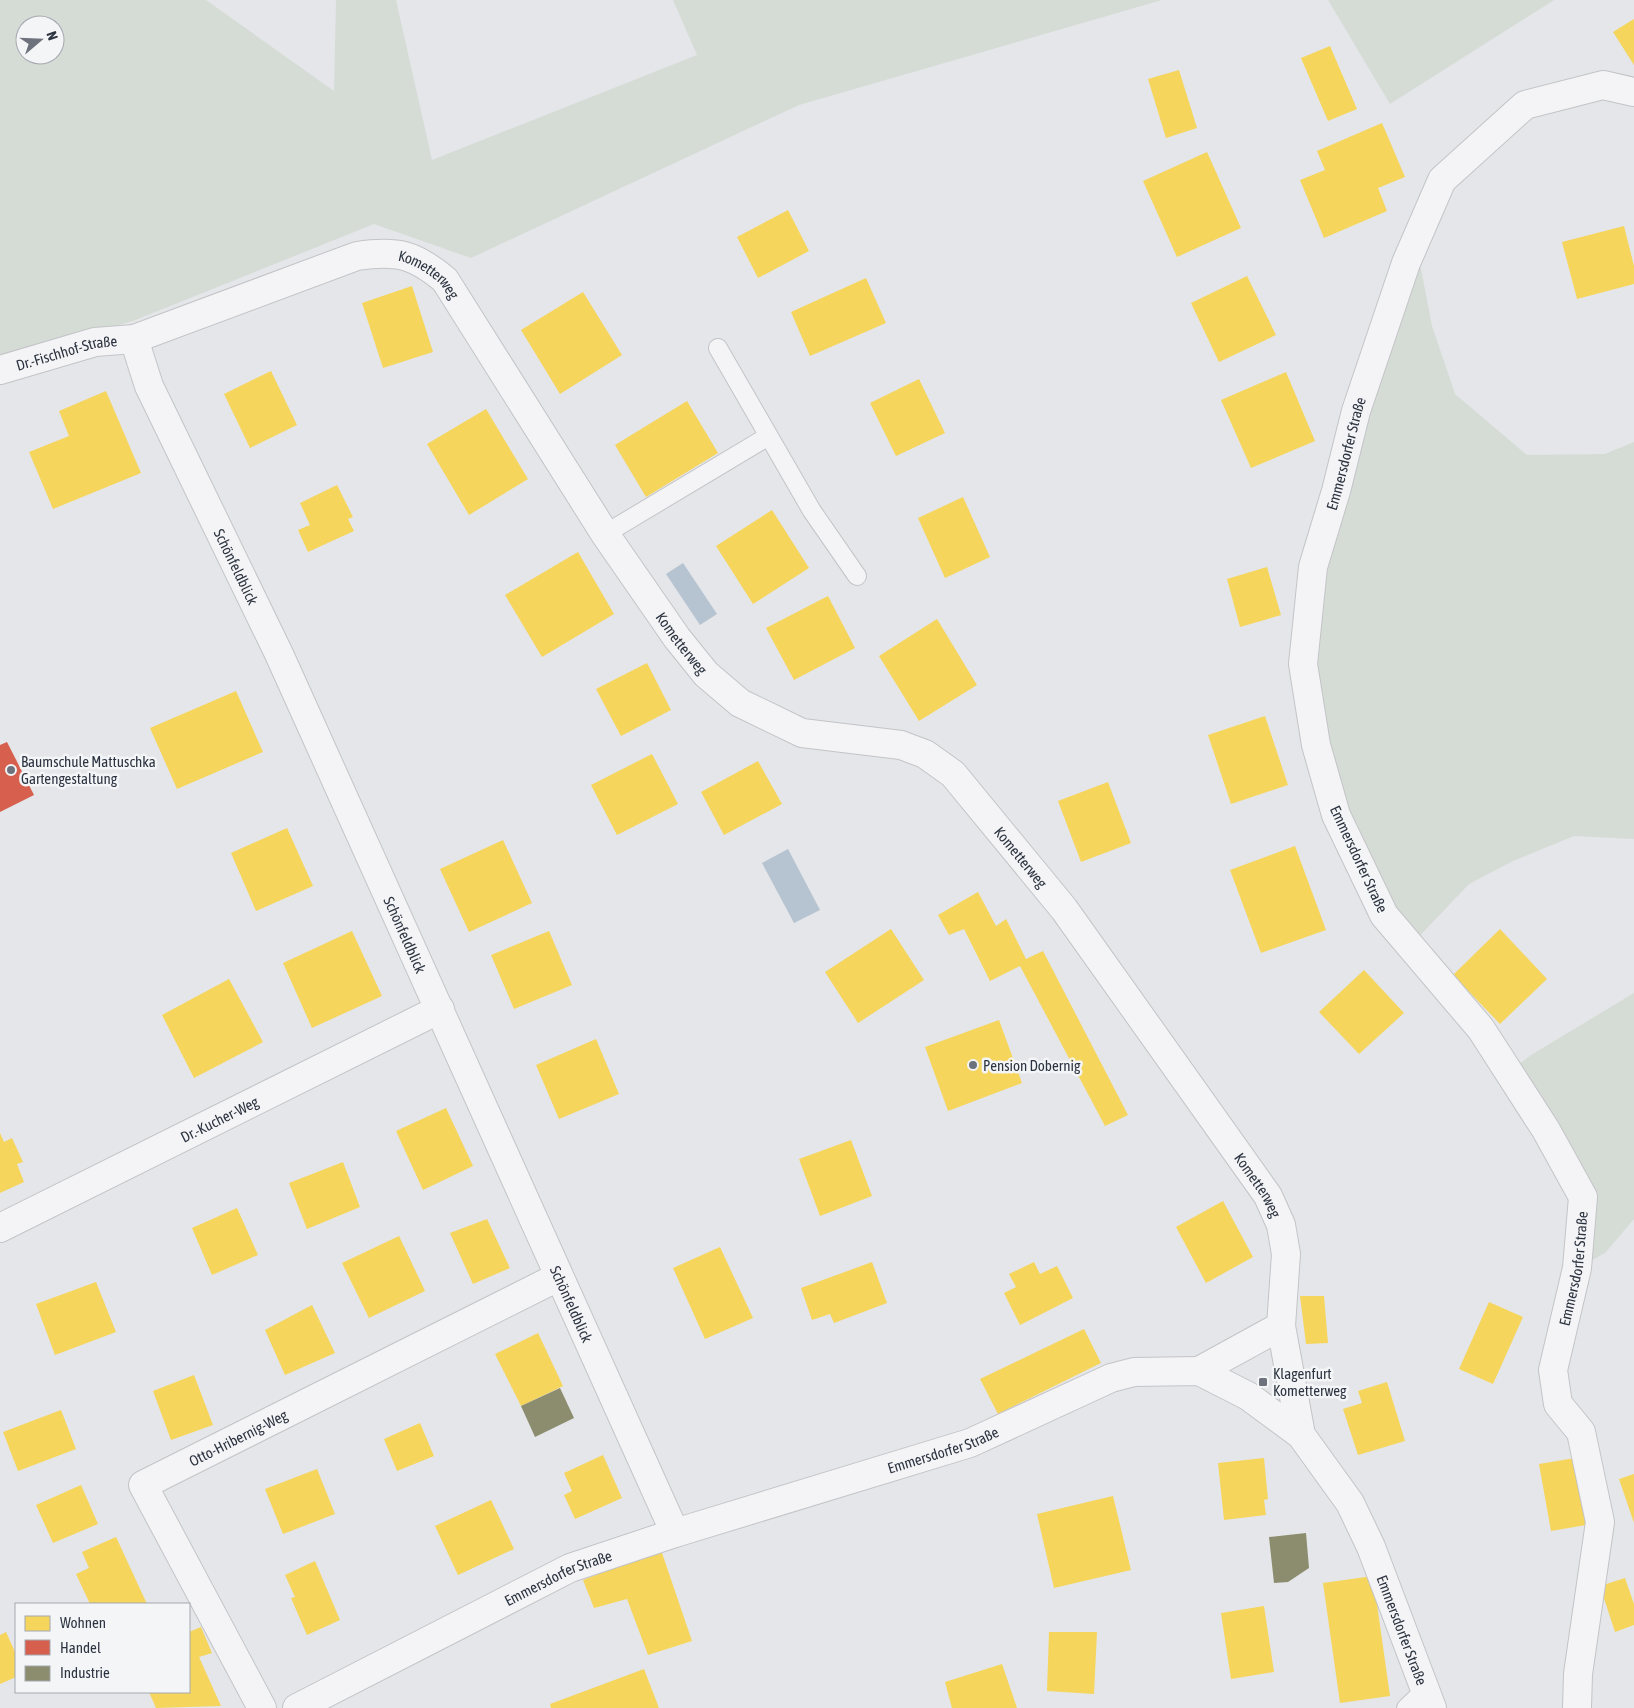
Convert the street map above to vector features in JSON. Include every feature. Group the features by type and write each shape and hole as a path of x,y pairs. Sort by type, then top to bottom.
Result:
{"street":[{"name":"Emmersdorfer Straße","path":"1576,1708 1578,1674 1600,1522 1581,1432 1558,1404 1553,1370 1578,1268 1583,1196 1546,1130 1481,1028 1384,915 1336,815 1316,745 1303,664 1313,567 1336,491 1356,411 1406,263 1442,180 1525,105 1603,85 1634,92"},
{"name":"Kometterweg","path":"134,339 357,256 380,252 403,253 426,264 445,280 605,534 676,638 706,674 740,703 802,734 900,745 925,754 953,774 1064,909 1268,1196 1281,1225 1286,1254 1281,1326 1301,1434"},
{"name":"Dr.-Fischhof-Straße","path":"0,370 94,342 134,339"},
{"name":"Schönfeldblick","path":"134,339 149,386 279,654 440,1009 558,1277 676,1533"},
{"name":"Dr.-Kucher-Weg","path":"0,1228 440,1009"},
{"name":"Otto-Hribernig-Weg","path":"262,1708 143,1485 558,1277"},
{"path":"1199,1371 1281,1326"},
{"name":"Emmersdorfer Straße","path":"297,1708 570,1568 676,1533 970,1443 1112,1378 1134,1372 1199,1371 1248,1396 1301,1434 1350,1503 1371,1547 1421,1702"}],"lane":[{"path":"718,348 767,437 812,511 857,576"},
{"path":"605,534 767,437"}],"shaded area":[{"path":"0,0 206,0 334,91 336,0 396,0 432,160 697,55 673,0 1162,0 799,105 471,258 374,224 133,321 0,358"},
{"path":"1328,0 1554,0 1390,104"},
{"path":"1412,249 1421,269 1432,326 1455,394 1527,455 1605,454 1634,442 1634,839 1574,836 1513,861 1469,884 1410,946 1326,783 1305,641"},
{"path":"1634,993 1634,1219 1605,1253 1578,1268 1580,1234 1564,1163 1509,1072 1531,1055"}],"water":[{"path":"683,563 717,614 700,625 666,574"},
{"path":"788,849 820,910 794,923 762,863"}],"building: Wohnen":[{"path":"1634,19 1634,65 1613,32"},
{"path":"1330,46 1357,109 1328,121 1301,58"},
{"path":"1179,70 1197,128 1166,138 1148,79"},
{"path":"1382,123 1405,177 1378,188 1387,211 1324,238 1300,180 1325,170 1317,151"},
{"path":"1207,152 1241,228 1177,257 1143,181"},
{"path":"788,210 809,251 758,278 737,237"},
{"path":"1624,226 1634,266 1634,284 1577,299 1562,242"},
{"path":"1247,276 1276,335 1219,362 1191,303"},
{"path":"866,278 886,323 810,356 791,312"},
{"path":"412,286 433,352 383,368 362,303"},
{"path":"583,292 622,355 560,394 521,330"},
{"path":"271,371 297,425 250,448 224,394"},
{"path":"1286,372 1315,441 1251,468 1221,400"},
{"path":"919,379 945,433 896,456 870,403"},
{"path":"106,391 141,473 53,509 29,452 69,436 59,411"},
{"path":"687,401 718,453 646,497 615,445"},
{"path":"486,409 528,479 469,515 427,444"},
{"path":"337,485 353,517 348,519 354,531 308,552 298,530 310,525 300,503"},
{"path":"963,497 990,557 945,578 918,518"},
{"path":"772,510 809,568 753,604 716,546"},
{"path":"578,552 614,614 542,657 505,595"},
{"path":"1267,567 1281,615 1240,627 1227,579"},
{"path":"828,596 855,648 794,680 766,628"},
{"path":"937,619 977,685 919,721 879,656"},
{"path":"647,663 671,710 621,736 596,689"},
{"path":"236,691 263,752 177,789 150,728"},
{"path":"1265,716 1288,785 1231,804 1208,735"},
{"path":"652,754 678,804 617,835 591,785"},
{"path":"758,761 782,804 724,835 701,792"},
{"path":"1108,782 1131,843 1081,862 1058,801"},
{"path":"287,828 313,886 256,911 231,853"},
{"path":"503,840 532,903 469,932 440,869"},
{"path":"1295,846 1326,930 1261,953 1230,870"},
{"path":"978,892 996,926 1006,919 1026,959 1043,951 1128,1115 1105,1126 1020,966 990,981 964,929 949,935 938,915"},
{"path":"891,929 924,980 858,1023 825,972"},
{"path":"1500,929 1547,979 1500,1024 1453,975"},
{"path":"352,931 382,996 312,1028 283,963"},
{"path":"549,931 572,985 514,1009 491,955"},
{"path":"1364,970 1404,1013 1359,1054 1319,1012"},
{"path":"229,979 263,1042 194,1078 162,1015"},
{"name":"Pension Dobernig","path":"999,1020 1022,1083 948,1111 925,1047"},
{"path":"596,1039 619,1094 559,1119 536,1065"},
{"path":"446,1108 473,1166 423,1190 396,1131"},
{"path":"0,1133 4,1142 12,1138 23,1162 17,1164 24,1182 0,1193"},
{"path":"851,1140 872,1196 820,1216 799,1159"},
{"path":"343,1162 360,1207 307,1229 289,1183"},
{"path":"1223,1201 1253,1257 1206,1283 1176,1227"},
{"path":"237,1208 258,1255 212,1275 192,1228"},
{"path":"487,1219 510,1268 473,1284 450,1233"},
{"path":"399,1236 425,1291 369,1318 342,1263"},
{"path":"720,1247 753,1318 705,1339 673,1268"},
{"path":"872,1262 887,1303 834,1323 830,1314 812,1320 801,1288"},
{"path":"1034,1262 1040,1274 1057,1266 1073,1298 1020,1325 1004,1293 1016,1287 1009,1274"},
{"path":"96,1282 116,1332 55,1355 36,1304"},
{"path":"1300,1296 1324,1296 1328,1343 1306,1344"},
{"path":"1489,1302 1523,1317 1493,1384 1459,1369"},
{"path":"312,1305 335,1353 285,1375 265,1330"},
{"path":"1084,1329 1101,1363 998,1414 980,1379"},
{"path":"538,1333 563,1386 521,1406 495,1354"},
{"path":"194,1375 213,1425 171,1440 153,1391"},
{"path":"1387,1382 1405,1441 1358,1455 1343,1409 1362,1403 1358,1391"},
{"path":"61,1410 76,1449 18,1471 3,1432"},
{"path":"420,1423 434,1456 397,1471 384,1439"},
{"path":"603,1455 622,1498 575,1519 564,1495 572,1491 564,1473"},
{"path":"1264,1458 1268,1499 1264,1500 1266,1515 1224,1520 1218,1463"},
{"path":"1575,1458 1586,1525 1551,1531 1539,1464"},
{"path":"317,1469 335,1514 283,1534 265,1489"},
{"path":"1634,1474 1634,1523 1619,1479"},
{"path":"81,1485 98,1524 53,1543 36,1505"},
{"path":"1113,1496 1131,1570 1054,1588 1037,1514"},
{"path":"491,1500 514,1549 458,1575 435,1526"},
{"path":"116,1537 147,1603 90,1603 76,1574 89,1568 82,1552"},
{"path":"661,1550 692,1641 648,1655 627,1599 594,1608 583,1580"},
{"path":"315,1561 340,1620 307,1635 291,1598 295,1597 285,1575"},
{"path":"1373,1576 1390,1696 1340,1703 1323,1583"},
{"path":"1625,1578 1634,1604 1634,1625 1615,1632 1600,1586"},
{"path":"1264,1606 1274,1672 1231,1679 1221,1613"},
{"path":"201,1627 212,1653 199,1657 221,1706 156,1708 149,1693 190,1693 190,1632"},
{"path":"6,1632 15,1652 15,1677 0,1684 0,1635"},
{"path":"1049,1632 1097,1632 1094,1694 1047,1691"},
{"path":"1002,1664 1017,1708 952,1708 945,1682"},
{"path":"644,1669 659,1708 551,1708 550,1704"}],"building: Handel":[{"name":"Baumschule Mattuschka Gartengestaltung","path":"7,742 34,795 0,812 0,745"}],"building: Industrie":[{"path":"560,1388 574,1418 535,1437 521,1406"},
{"path":"1306,1533 1309,1568 1288,1582 1274,1583 1269,1537"}],"place":[{"name":"Baumschule Mattuschka Gartengestaltung","path":"11,770"},
{"name":"Pension Dobernig","path":"973,1065"},
{"name":"Klagenfurt Kometterweg","path":"1263,1382"}]}
